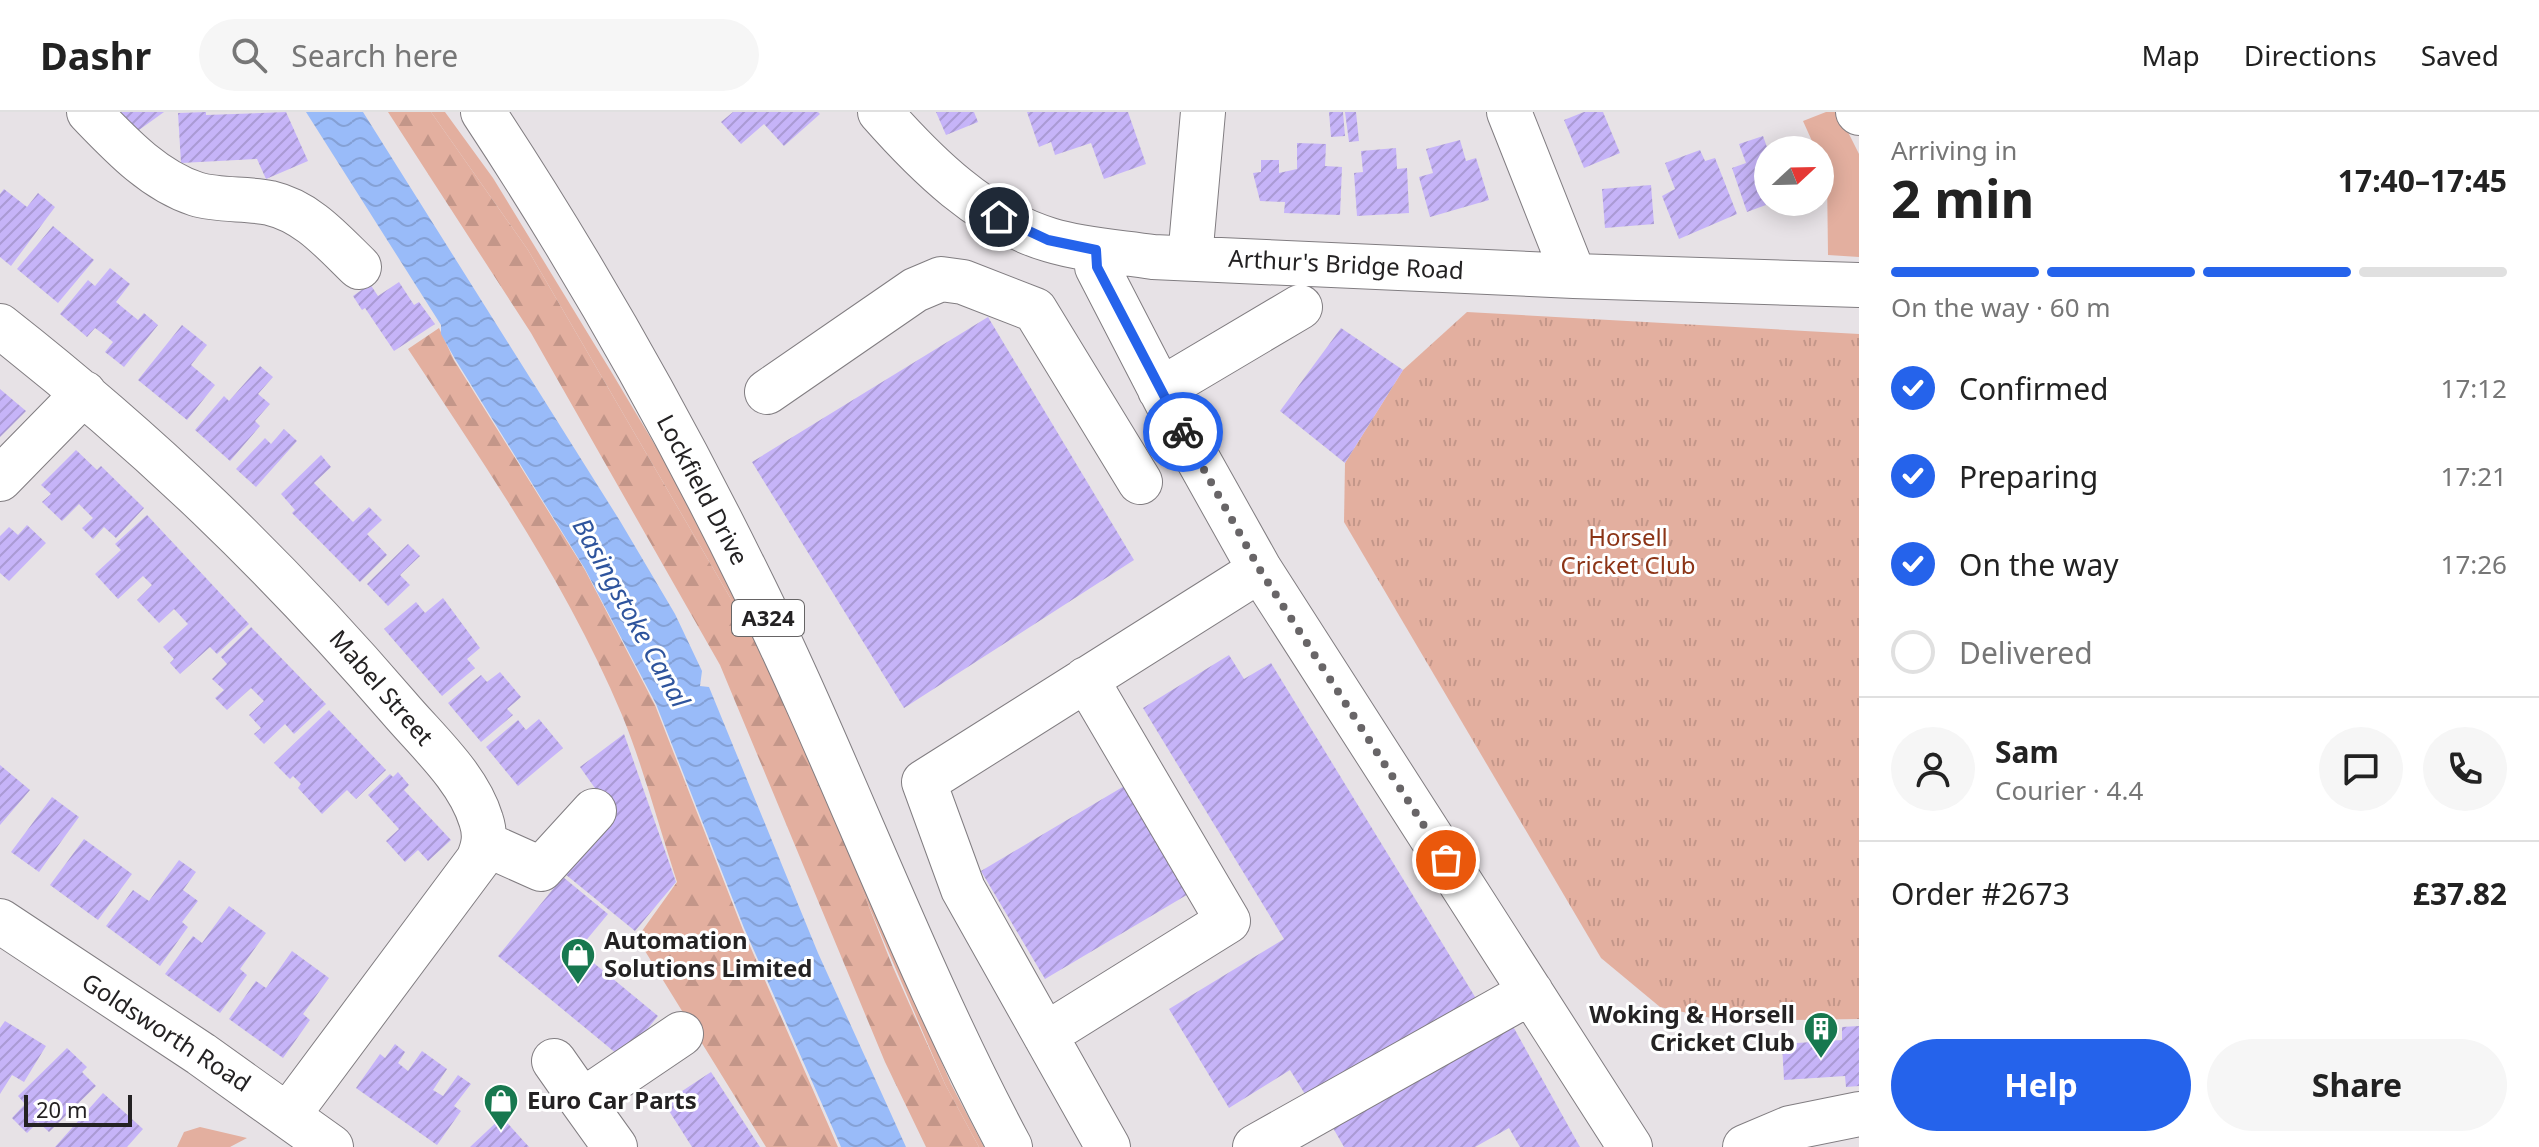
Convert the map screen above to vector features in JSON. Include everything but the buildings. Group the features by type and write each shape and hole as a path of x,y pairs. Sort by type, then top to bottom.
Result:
{"street":[{"path":"89,112 128,151 163,179 198,195 288,209 306,217 359,267"},
{"name":"Lockfield Drive","path":"483,112 598,296 750,580 941,1007 1010,1147"},
{"name":"Arthur's Bridge Road","path":"880,112 941,174 999,217 1048,240 1096,250 1190,258 1574,276 1859,285"},
{"path":"1190,258 1203,112"},
{"path":"1509,112 1574,276"},
{"path":"1096,250 1097,267 1260,570 1630,1147"},
{"path":"767,392 915,290 941,279 963,282 1035,310 1140,482"},
{"path":"1084,388 1152,373 1300,307"},
{"name":"Mabel Street","path":"0,326 84,393 212,506 335,635 457,776 482,821 485,844"},
{"path":"0,479 84,393"},
{"path":"1108,1147 963,889 924,782 1260,570"},
{"path":"1045,1035 1228,921 1086,679"},
{"path":"288,1115 478,860 485,844 541,869 594,811"},
{"name":"Goldsworth Road","path":"0,921 331,1147"},
{"path":"1255,1147 1531,992"},
{"path":"582,1101 681,1034"},
{"path":"554,1061 615,1147"},
{"path":"1745,1147 1790,1128 1859,1114"}],"green space":[{"path":"388,112 431,112 528,250 756,642 818,778 892,965 945,1084 979,1147 926,1147 885,1062 720,665 531,333"},
{"path":"431,112 445,112 493,178 677,482 753,625 951,1084 984,1147 979,1147 945,1084 756,642 528,250"},
{"path":"1826,112 1838,112 1859,154 1859,257 1828,255 1828,216 1834,216 1834,136 1810,136 1803,121"},
{"name":"Horsell Cricket Club","path":"1467,312 1859,334 1859,1019 1725,1021 1660,1007 1601,958 1344,522 1345,463 1403,370"},
{"path":"439,328 454,360 585,570 655,705 743,930 838,1147 766,1147 637,938 677,882 644,777 622,715 551,573 408,349"},
{"path":"200,1127 247,1138 230,1147 177,1147 184,1132"}],"water":[{"name":"Basingstoke Canal","path":"306,112 363,112 675,614 702,671 700,686 709,687 818,953 906,1147 841,1147 744,928 656,704 585,569 455,359 441,334 441,325"}],"way so far":[{"path":"1183,432 1260,570 1446,860"}],"place":[{"name":"Automation Solutions Limited","path":"578,986"},
{"name":"Woking & Horsell Cricket Club","path":"1821,1060"},
{"name":"Euro Car Parts","path":"501,1132"}],"route":[{"path":"999,217 1048,240 1096,250 1097,267 1183,432"}]}
